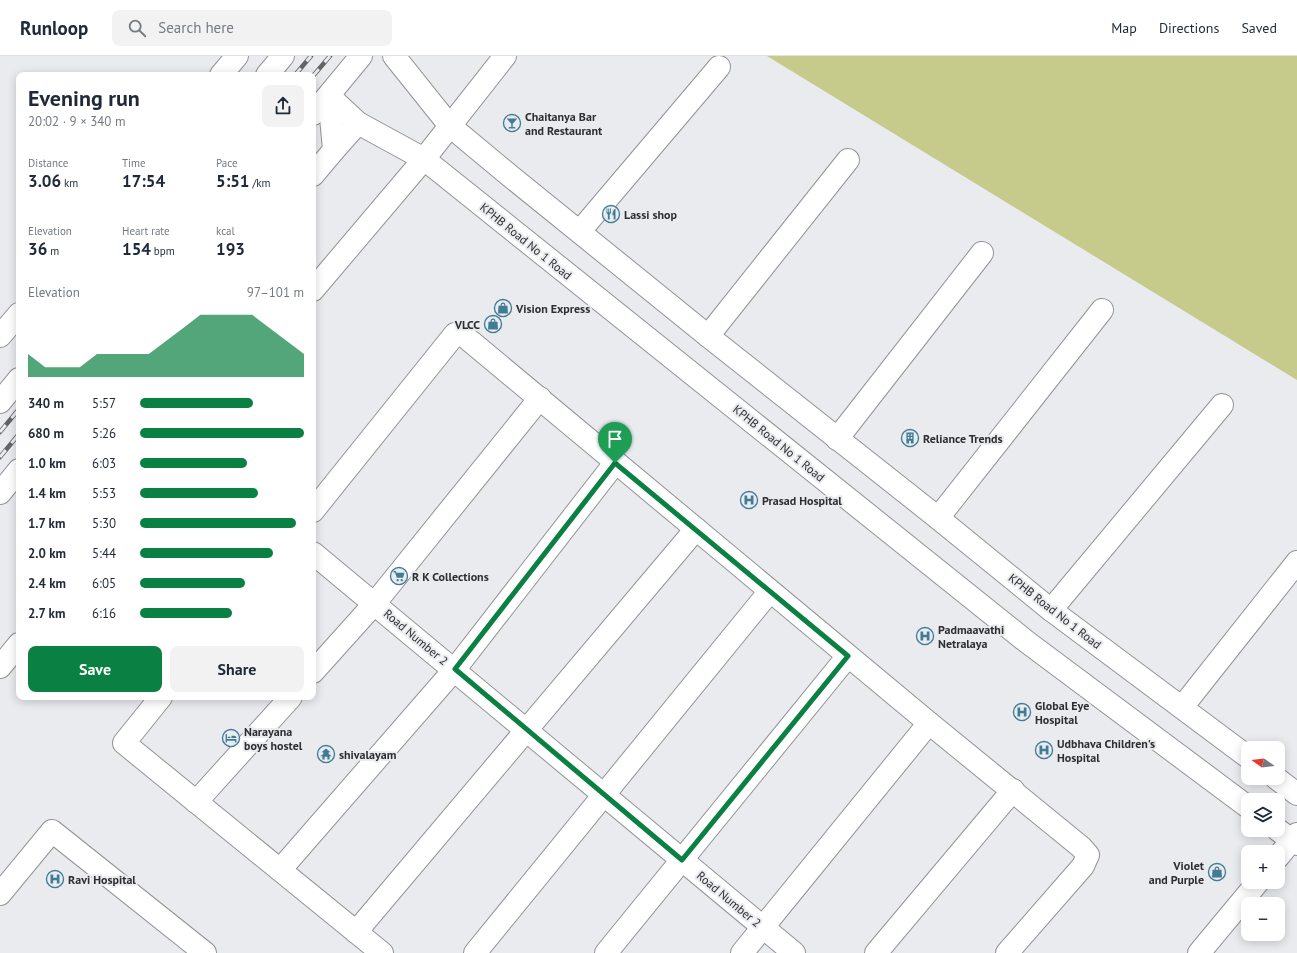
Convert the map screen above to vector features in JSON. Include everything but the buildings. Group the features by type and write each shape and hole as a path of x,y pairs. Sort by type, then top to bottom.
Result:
{"main road":[{"path":"224,72 238,56"},
{"path":"270,72 283,56"},
{"path":"316,111 361,56"},
{"name":"KPHB Road No 1 Road","path":"394,56 450,126 708,336 938,518 1051,610 1183,706 1241,751"},
{"path":"316,286 424,159 505,56"},
{"path":"580,231 719,67"},
{"path":"329,96 334,150"},
{"name":"KPHB Road No 1 Road","path":"329,96 358,123 424,159 1027,642 1241,802"},
{"path":"316,171 358,123"},
{"path":"708,336 848,160"},
{"path":"837,438 982,253"},
{"path":"938,518 1102,310"},
{"path":"0,336 16,317"},
{"path":"316,507 455,334 459,332 848,656 1081,847 1088,855 1083,866 1007,953"},
{"path":"0,402 16,383"},
{"path":"316,669 375,603 540,398"},
{"path":"1051,610 1222,405"},
{"path":"280,870 455,669 615,463"},
{"path":"0,493 16,474"},
{"path":"356,932 696,529"},
{"name":"Road Number 2","path":"316,554 794,953"},
{"path":"1183,706 1297,562"},
{"path":"475,953 770,591"},
{"path":"0,667 16,648"},
{"path":"606,953 848,656"},
{"path":"159,700 124,743 382,953"},
{"path":"196,802 288,700"},
{"path":"742,953 929,723"},
{"path":"1285,785 1297,794"},
{"path":"876,953 1013,790"},
{"path":"0,894 52,831 205,953"},
{"path":"1285,846 1291,837"},
{"path":"1199,953 1252,889"}],"green space":[{"path":"767,56 1297,56 1297,380"}],"railway":[{"path":"298,72 311,56"},
{"path":"316,72 330,56"},
{"path":"0,432 16,413"},
{"path":"0,457 16,438"}],"place":[{"name":"Chaitanya Bar and Restaurant","path":"512,123"},
{"name":"Lassi shop","path":"611,214"},
{"name":"Vision Express","path":"503,308"},
{"name":"VLCC","path":"493,324"},
{"name":"Reliance Trends","path":"910,438"},
{"name":"Prasad Hospital","path":"749,500"},
{"name":"R K Collections","path":"399,576"},
{"name":"Padmaavathi Netralaya","path":"925,636"},
{"name":"Global Eye Hospital","path":"1022,712"},
{"name":"Narayana boys hostel","path":"231,738"},
{"name":"Udbhava Children's Hospital","path":"1044,750"},
{"name":"shivalayam","path":"326,754"},
{"name":"Violet and Purple","path":"1217,872"},
{"name":"Ravi Hospital","path":"55,879"}],"route":[{"path":"615,463 848,656 682,860 455,669 615,463"}]}
